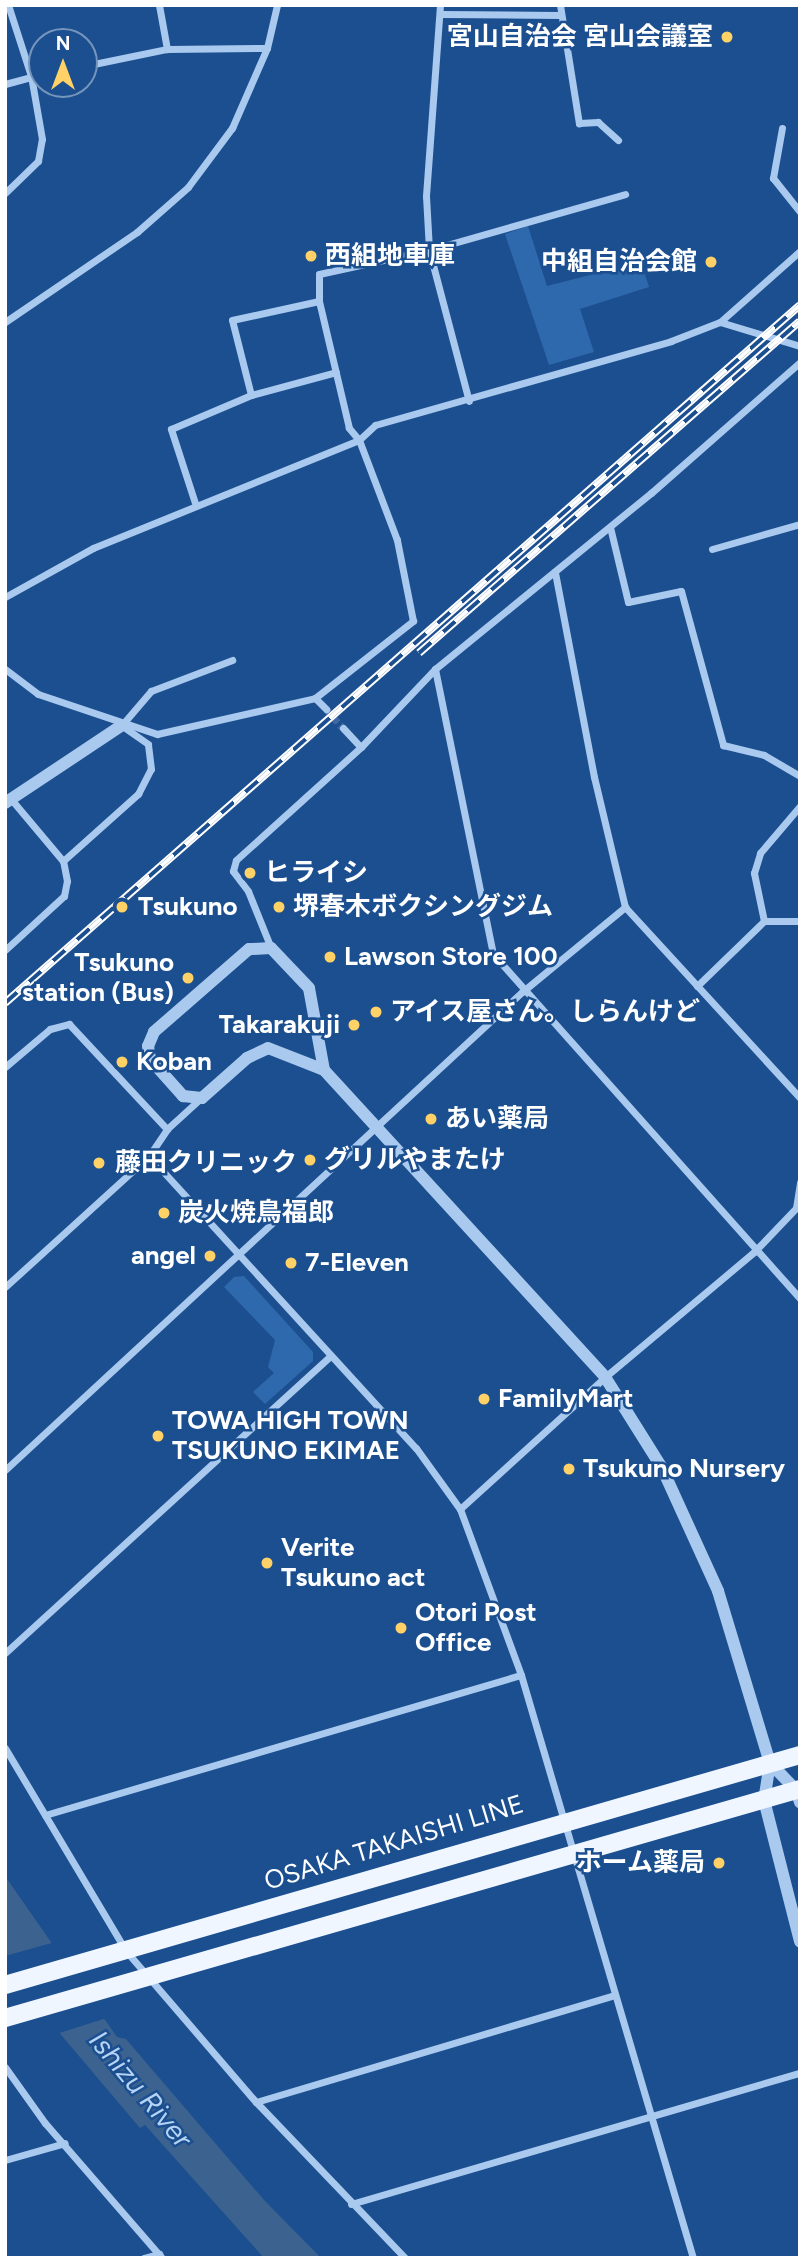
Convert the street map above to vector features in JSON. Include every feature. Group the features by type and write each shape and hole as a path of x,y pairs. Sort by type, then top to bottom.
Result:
{"main road":[{"name":"OSAKA TAKAISHI LINE","path":"5,1985 565,1819 800,1755"},
{"path":"5,2018 764,1800 799,1793"}],"street":[{"path":"8,5 28,67"},
{"path":"159,5 167,50"},
{"path":"5,322 137,232 188,187 232,128 267,48 277,5"},
{"path":"560,5 579,123 598,122 618,140"},
{"path":"469,401 429,250 426,196 440,9 560,15"},
{"path":"98,63 167,50 267,48"},
{"path":"5,84 28,77"},
{"path":"5,193 38,161 42,139 35,98"},
{"path":"782,128 773,178 800,212"},
{"path":"5,669 38,694 121,726 157,734 315,698 413,621 397,540 359,440 349,428 319,301 319,274 429,250 625,194"},
{"path":"5,597 93,548 195,503 359,440 375,425 469,401 720,322 800,251"},
{"path":"251,395 232,320 319,301"},
{"path":"720,322 800,346"},
{"path":"324,1070 309,988 271,948 248,891 233,870 236,860 361,747 435,669 610,527 800,362"},
{"path":"195,503 171,429 251,395 336,372"},
{"path":"712,549 800,524"},
{"path":"610,527 628,602 681,591 723,746 764,755 800,776"},
{"path":"555,572 594,777 625,907 800,1098"},
{"path":"5,950 64,896 63,861 8,801 121,726 151,691 232,660"},
{"path":"435,669 493,954 522,992 754,1252 800,1298"},
{"path":"315,698 326,709"},
{"path":"63,861 138,794 151,769 148,744 121,726"},
{"path":"343,728 361,747"},
{"path":"764,921 754,873 760,853 800,806"},
{"path":"5,1470 379,1129 522,992 625,907"},
{"path":"697,986 764,921 800,921"},
{"path":"202,1098 183,1096 150,1059 148,1046 154,1032 249,949 271,948"},
{"path":"5,1067 51,1028 69,1024 167,1129"},
{"path":"5,1287 149,1156 167,1129 247,1058 268,1048 324,1070 604,1377 662,1468 718,1591 769,1763 764,1800 800,1941"},
{"path":"149,1156 416,1448 460,1509 521,1675 565,1819 649,2117 693,2256 684,2258"},
{"path":"460,1509 604,1377 754,1252 796,1208 800,1182"},
{"path":"5,1653 330,1356"},
{"path":"45,1815 521,1675"},
{"path":"5,1748 126,1951 151,1975 256,2102 405,2258"},
{"path":"769,1763 799,1793"},
{"path":"256,2102 614,1995"},
{"path":"5,2067 65,2143 161,2256"},
{"path":"351,2204 800,2073"},
{"path":"5,2160 65,2143"},
{"path":"144,2258 161,2256"}],"shaded area":[{"path":"528,226 547,286 641,262 649,287 580,309 594,352 549,365 505,234"},
{"path":"244,1276 313,1352 313,1361 265,1404 253,1392 274,1373 268,1367 275,1340 224,1287 234,1277"}],"water":[{"name":"Ishizu River","path":"5,1876 117,2037 126,2039 264,2200 321,2258 264,2258 145,2125 140,2128 62,2036 5,1958"}],"pier":[{"path":"55,1942 110,2017 56,2034 5,1964 5,1956"}],"tunnel":[{"path":"326,709 343,728"}],"railway":[{"path":"5,1003 800,305"},
{"path":"419,653 800,321"}],"place":[{"name":"宮山自治会 宮山会議室","path":"727,37"},
{"name":"西組地車庫","path":"311,256"},
{"name":"中組自治会館","path":"711,262"},
{"name":"ヒライシ","path":"250,873"},
{"name":"Tsukuno","path":"122,907"},
{"name":"堺春木ボクシングジム","path":"279,907"},
{"name":"Lawson Store 100","path":"330,957"},
{"name":"Tsukuno station (Bus)","path":"188,978"},
{"name":"アイス屋さん。しらんけど","path":"376,1012"},
{"name":"Takarakuji","path":"354,1025"},
{"name":"Koban","path":"122,1062"},
{"name":"あい薬局","path":"431,1119"},
{"name":"グリルやまたけ","path":"310,1160"},
{"name":"藤田クリニック","path":"99,1163"},
{"name":"炭火焼鳥福郎","path":"164,1213"},
{"name":"angel","path":"210,1256"},
{"name":"7-Eleven","path":"291,1263"},
{"name":"FamilyMart","path":"484,1399"},
{"name":"TOWA HIGH TOWN TSUKUNO EKIMAE","path":"158,1436"},
{"name":"Tsukuno Nursery","path":"569,1469"},
{"name":"Verite Tsukuno act","path":"267,1563"},
{"name":"Otori Post Office","path":"401,1628"},
{"name":"ホーム薬局","path":"719,1863"}]}
